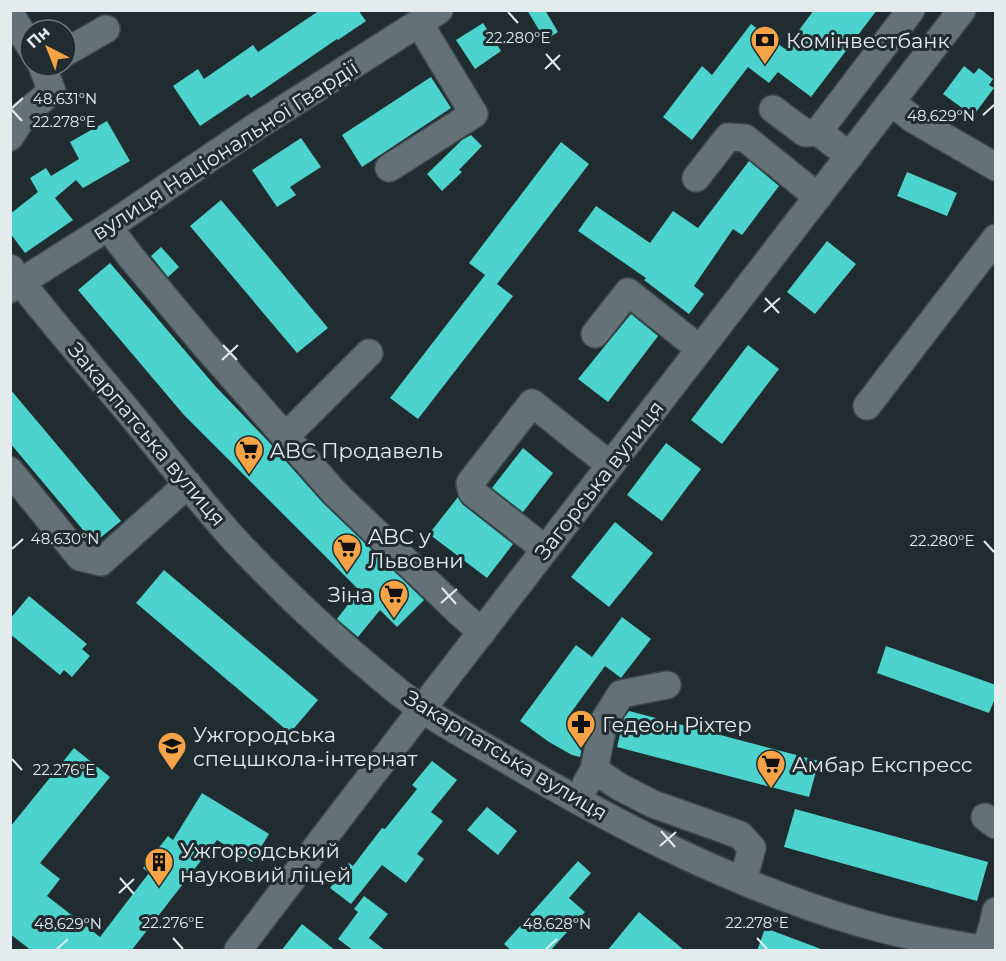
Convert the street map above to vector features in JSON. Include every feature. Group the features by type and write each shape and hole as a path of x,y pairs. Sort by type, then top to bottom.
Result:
{"street":[{"path":"818,132 912,10 944,34"},
{"name":"Загорська вулиця","path":"238,951 962,10"},
{"path":"10,14 18,27"},
{"path":"389,168 474,114 429,17"},
{"name":"вулиця Національної Гвардії","path":"14,280 108,227 257,126 429,17"},
{"path":"78,45 106,29"},
{"path":"10,137 21,117 52,91 47,78"},
{"path":"891,102 913,119 996,167"},
{"path":"773,109 805,133 818,132 850,156"},
{"path":"696,178 728,137 745,138 818,197"},
{"path":"108,227 202,342 335,493 482,632"},
{"path":"867,406 996,237"},
{"name":"Закарпатська вулиця","path":"14,280 231,536 300,607 391,686 423,709 575,800 673,850 793,900 852,920 909,936 985,950"},
{"path":"595,334 628,292 700,349"},
{"path":"285,437 369,353"},
{"path":"546,549 472,492 470,483 532,403 610,465"},
{"path":"10,471 80,557 101,562 188,483"},
{"path":"575,800 594,770 604,721 621,694 667,685"},
{"path":"594,770 620,787 654,804 740,835 752,848 743,880"},
{"path":"985,950 996,911"}],"building":[{"path":"320,10 358,10 366,21 251,98 248,94 200,126 173,86 198,69 204,79 253,45 258,52"},
{"path":"527,10 545,10 558,32 545,40"},
{"path":"814,10 877,10 811,97 778,72 769,83 748,67 692,140 663,117 702,66 712,75 751,24 785,49"},
{"path":"483,23 501,51 475,69 456,40"},
{"path":"964,66 974,74 979,68 993,79 989,85 994,88 973,116 943,94"},
{"path":"431,77 451,108 362,167 342,135"},
{"path":"107,121 130,161 83,188 76,180 55,198 73,220 25,253 10,233 10,214 38,192 30,178 46,168 51,176 79,159 70,142"},
{"path":"471,135 482,146 459,170 462,172 442,191 427,174 462,140"},
{"path":"301,138 321,167 290,187 296,195 277,207 252,170"},
{"path":"561,142 589,164 497,284 513,296 418,419 390,398 485,275 469,263"},
{"path":"749,161 779,186 742,235 733,229 694,286 704,294 689,314 644,280 646,278 578,231 596,206 650,243 673,211 698,228"},
{"path":"907,172 957,193 947,216 897,196"},
{"path":"221,200 328,328 297,353 190,226"},
{"path":"827,241 856,264 815,314 787,292"},
{"path":"161,247 179,267 168,277 151,256"},
{"path":"110,263 216,387 323,503 424,600 397,627 380,610 358,637 337,619 359,590 184,415 78,290"},
{"path":"631,314 658,336 608,402 578,379"},
{"path":"748,345 779,369 722,444 691,420"},
{"path":"10,389 121,521 94,543 10,443"},
{"path":"666,443 701,469 662,521 627,495"},
{"path":"523,448 553,473 523,512 492,488"},
{"path":"458,497 462,504 513,544 487,578 429,534"},
{"path":"615,522 653,553 609,607 571,577"},
{"path":"164,570 318,700 290,733 136,603"},
{"path":"29,596 87,644 82,649 90,656 72,677 64,670 60,675 10,634 10,619"},
{"path":"622,617 651,639 621,678 605,666 567,718 587,724 580,757 572,755 520,721 576,645 592,657"},
{"path":"886,646 996,685 996,696 989,713 877,673"},
{"path":"629,711 819,761 809,797 617,747 624,718"},
{"path":"74,748 110,777 40,863 60,879 47,896 100,937 149,873 143,868 168,836 173,840 202,793 269,834 252,862 217,840 131,951 32,951 10,934 10,827"},
{"path":"432,761 457,780 431,812 443,821 417,854 424,859 406,883 382,865 351,904 330,888 349,863 353,866 382,828 385,829 417,789 412,785"},
{"path":"487,807 517,831 498,855 467,830"},
{"path":"795,809 988,862 977,901 784,847"},
{"path":"578,861 591,873 569,898 585,912 550,951 512,951 504,944"},
{"path":"364,896 388,914 369,938 386,951 354,951 338,939 358,912 354,909"},
{"path":"639,912 685,951 607,951"},
{"path":"302,924 336,951 281,951"},
{"path":"765,928 821,949 821,951 757,951"}],"place":[{"name":"Комінвестбанк","path":"765,66"},
{"name":"ABC Продавель","path":"249,476"},
{"name":"ABC у Львовни","path":"347,574"},
{"name":"Зіна","path":"394,620"},
{"name":"Гедеон Ріхтер","path":"581,750"},
{"name":"Ужгородська спецшкола-інтернат","path":"172,772"},
{"name":"Амбар Експресс","path":"771,790"},
{"name":"Ужгородський науковий ліцей","path":"159,888"}]}
